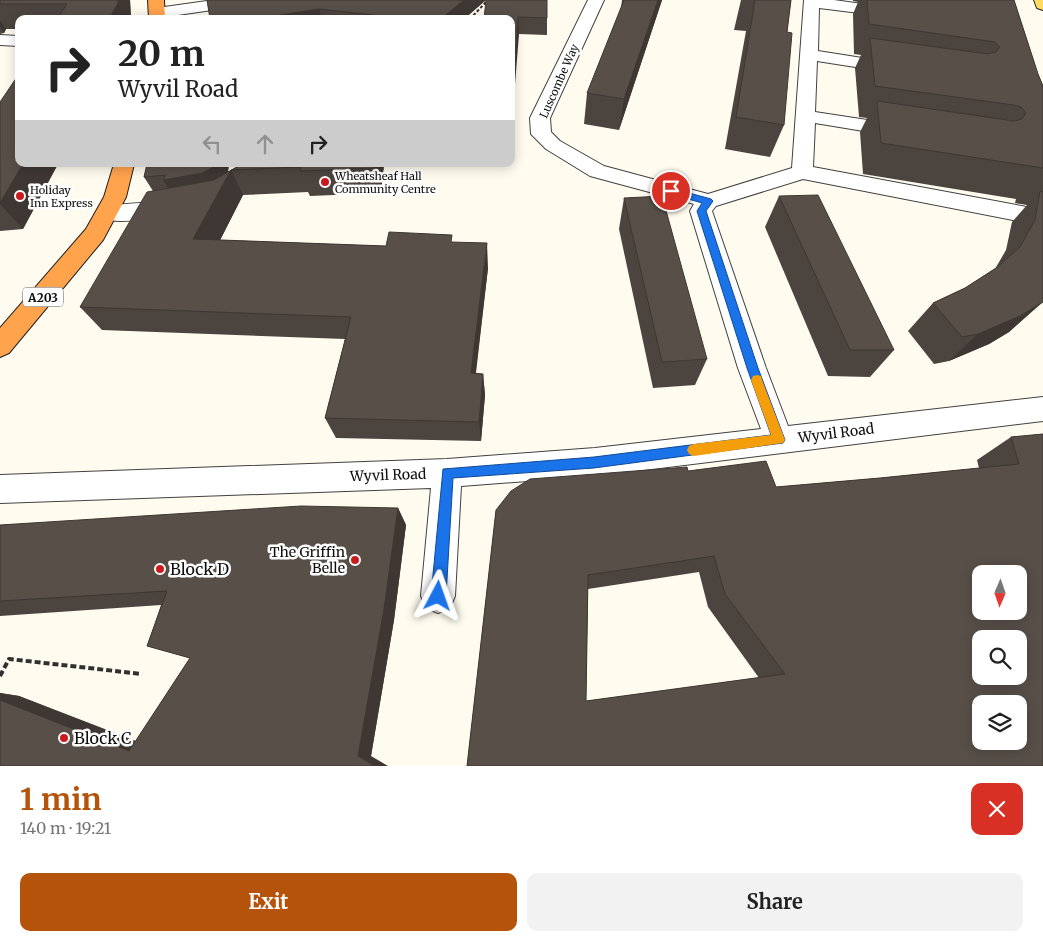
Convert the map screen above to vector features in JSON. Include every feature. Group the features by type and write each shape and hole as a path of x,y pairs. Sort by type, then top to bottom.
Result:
{"highway":[{"name":"A203","path":"0,346 95,234 115,198 123,167"}],"main road":[{"path":"1042,0 1043,5"}],"street":[{"path":"157,11 247,0"},
{"name":"Luscombe Way","path":"596,0 540,118 541,134 553,145 597,171 708,201"},
{"path":"802,172 812,1 910,14"},
{"path":"0,40 15,41"},
{"path":"809,55 912,70"},
{"path":"806,116 922,134"},
{"path":"779,440 752,368 701,211 708,201 802,172 1043,218"},
{"path":"107,213 150,211 193,203"},
{"name":"Wyvil Road","path":"0,489 447,473 594,462 1043,409"},
{"path":"438,596 447,473"}],"path":[{"path":"474,15 488,0"},
{"path":"0,676 9,659 142,674"}],"building":[{"path":"0,0 118,0 111,15 60,15 67,4 0,4"},
{"path":"207,0 464,0 446,15 374,15 319,9 280,15 209,15"},
{"path":"486,0 547,0 547,18 518,17 515,58 515,15 484,15"},
{"path":"624,0 658,0 624,99 587,93"},
{"path":"755,0 791,0 787,32 792,33 784,125 736,117"},
{"path":"867,0 1014,0 1043,86 1043,168 881,143 877,101 1014,121 1022,119 1026,113 1021,107 1014,105 875,86 870,38 988,54 996,52 1000,47 995,42 869,24"},
{"path":"15,80 15,167 21,167 0,203 0,102"},
{"path":"146,167 214,167 203,173 163,180 166,175 144,177"},
{"path":"237,167 301,167 232,170"},
{"path":"301,167 375,167 375,168 300,171"},
{"path":"231,170 193,239 386,246 389,232 452,235 451,242 487,243 471,373 483,374 479,422 325,418 351,317 80,307 147,192 214,180"},
{"path":"1040,191 1043,192 1043,302 1020,316 978,334 962,337 933,303 965,288 996,268 1020,247 1035,220"},
{"path":"818,195 894,350 850,350 779,196"},
{"path":"662,196 707,359 662,362 624,198"},
{"path":"1043,434 1043,766 467,766 496,510 511,491 530,479 687,467 688,471 766,461 776,487 1019,464 1011,437","holes":["714,556 725,594 785,674 586,701 588,575"]},
{"path":"301,506 398,508 384,609 358,756 374,766 0,766 0,700 129,751 190,658 147,646 167,591 0,601 0,525"}],"slow traffic":[{"path":"694,450 779,440 757,380"}],"place":[{"name":"Wheatsheaf Hall Community Centre","path":"325,182"},
{"name":"Holiday Inn Express","path":"20,196"},
{"name":"The Griffin Belle","path":"355,560"},
{"name":"Block D","path":"160,569"},
{"name":"Block C","path":"64,738"}],"route":[{"path":"438,596 447,473 594,462 779,440 752,368 701,211 708,201 671,191"}]}
